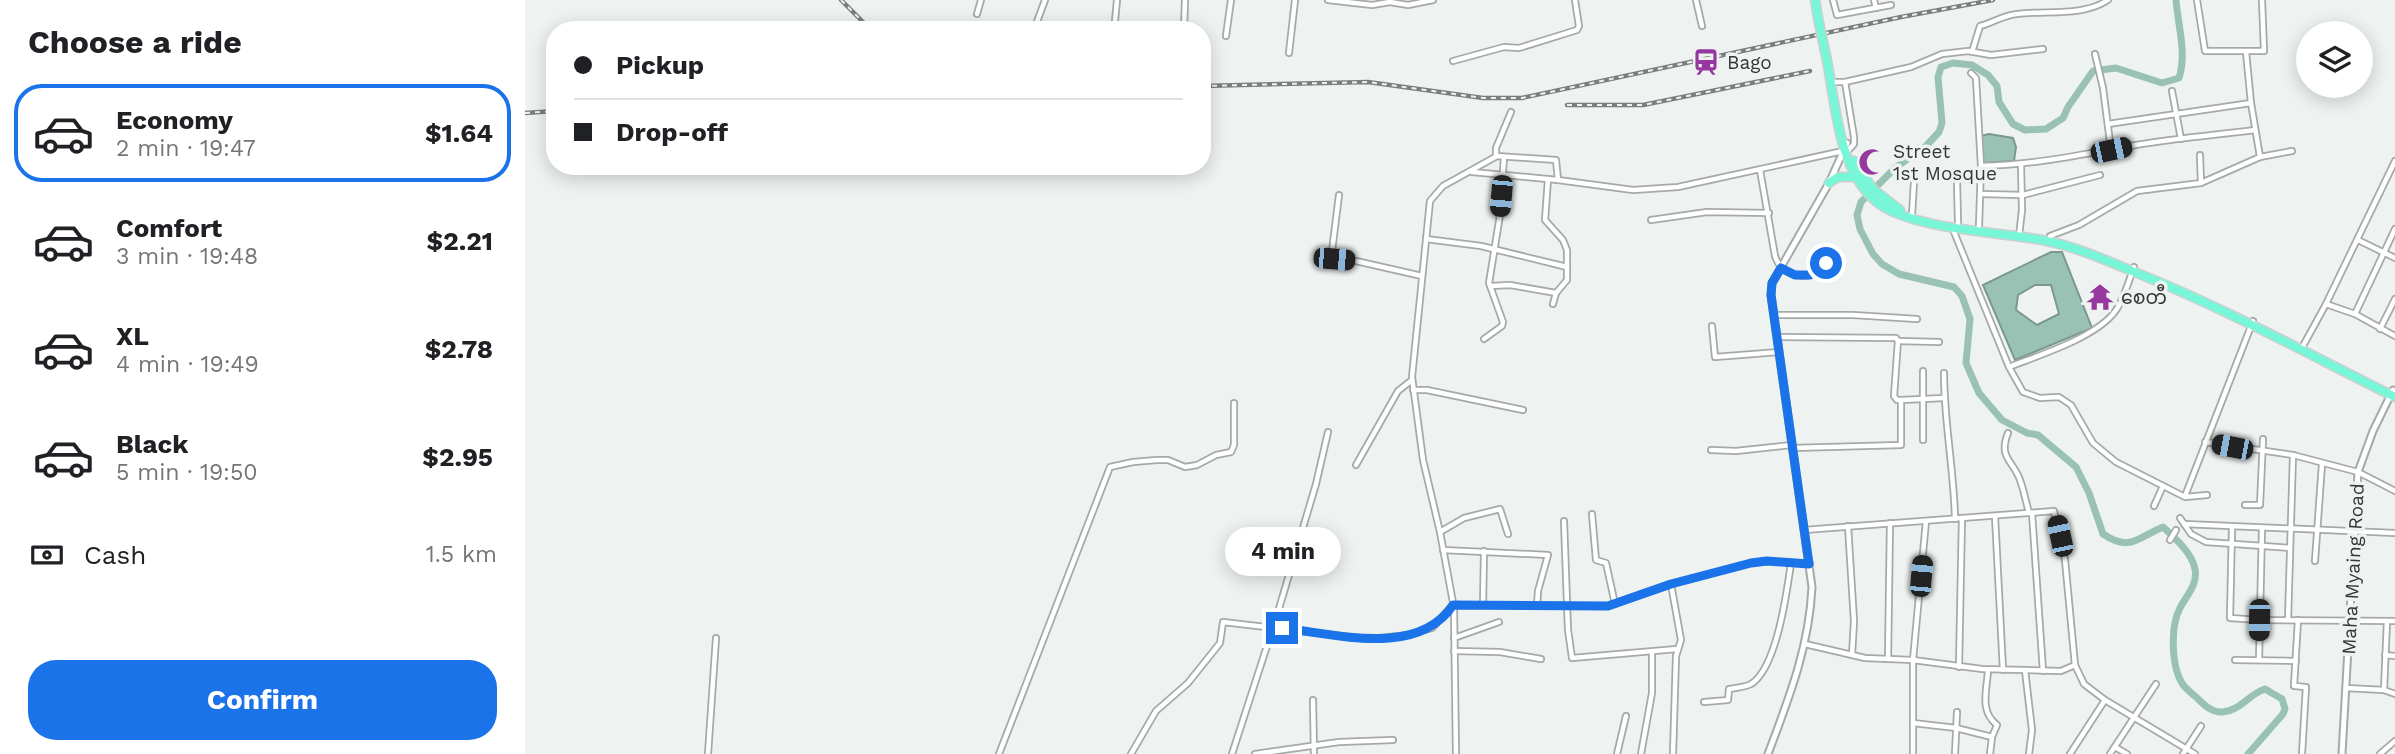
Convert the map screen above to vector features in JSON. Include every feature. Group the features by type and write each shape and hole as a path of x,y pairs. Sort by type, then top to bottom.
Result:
{"highway":[{"path":"1817,0 1846,149 1858,177 1882,201 1911,219 1979,226 2019,234 2068,246 2161,276 2394,392"},
{"path":"1827,51 1840,82 1846,149 1871,192"},
{"path":"1829,183 1838,177 1858,177"},
{"path":"1882,201 1912,215 1955,224 2050,236 2077,244 2133,269"},
{"path":"2252,323 2394,392"}],"street":[{"path":"977,14 981,0"},
{"path":"1037,21 1045,0"},
{"path":"1115,21 1117,0"},
{"path":"1184,21 1185,0"},
{"path":"1226,36 1231,0"},
{"path":"1289,53 1295,0"},
{"path":"1328,0 1372,5 1390,2 1408,5 1433,0"},
{"path":"1453,61 1504,47 1519,48 1577,30 1579,26 1575,0"},
{"path":"1696,0 1702,26"},
{"path":"1833,0 1837,15 1891,5"},
{"path":"1874,0 1876,8"},
{"path":"1972,52 1980,26 2016,14 2086,8 2108,0"},
{"path":"2197,0 2205,51 2246,52 2264,51 2262,0"},
{"path":"1840,82 1912,67 1942,54 1972,52 1991,55 2043,49"},
{"path":"2246,52 2260,157"},
{"path":"2095,54 2111,150"},
{"path":"1971,73 1976,78 1981,166 1979,226"},
{"path":"2172,91 2181,139"},
{"path":"2108,124 2251,103"},
{"path":"1496,157 1496,148 1510,112"},
{"path":"1981,166 2021,165 2255,130"},
{"path":"1471,172 1633,190 1678,187 1846,149"},
{"path":"1768,754 1797,677 1811,611 1812,587 1771,295 1772,283 1846,149"},
{"path":"2050,236 2080,225 2137,191 2201,183 2260,157 2292,151"},
{"path":"2200,155 2201,183"},
{"path":"1456,754 1453,605 1423,460 1413,390 1430,201 1443,186 1496,157 1556,160 1558,180"},
{"path":"1484,339 1502,326 1503,322 1490,286 1489,274 1504,157"},
{"path":"2303,346 2395,161"},
{"path":"2019,234 2023,195 2021,165"},
{"path":"1759,170 1775,256 1781,268 1795,275 1810,275 1826,263"},
{"path":"1981,194 2023,195 2100,175"},
{"path":"2387,178 2395,182"},
{"path":"1548,179 1545,220 1563,240 1567,250 1567,280 1556,293 1553,304"},
{"path":"1957,180 1955,224 2009,367 2023,392 2040,398 2059,397 2071,405 2093,443 2116,462 2185,497 2207,495"},
{"path":"1912,215 1914,182"},
{"path":"1331,260 1339,195"},
{"path":"1651,220 1707,212 1769,213"},
{"path":"2355,314 2395,229"},
{"path":"1426,239 1494,248 1567,267"},
{"path":"2358,240 2395,258"},
{"path":"1322,260 1377,265 1422,276"},
{"path":"2009,367 2080,337 2103,323 2117,310 2133,269"},
{"path":"1490,286 1510,285 1556,293"},
{"path":"2381,328 2395,299"},
{"path":"2326,304 2355,314 2395,336"},
{"path":"1774,315 1853,315 1917,319"},
{"path":"2185,497 2252,323"},
{"path":"1712,326 1714,357 1779,352"},
{"path":"1777,337 1866,337 1938,342"},
{"path":"1898,341 1894,396 1897,400 1944,398"},
{"path":"1923,371 1923,440"},
{"path":"1944,373 1955,519"},
{"path":"1356,465 1398,391 1413,380"},
{"path":"1413,390 1427,390 1523,410"},
{"name":"Maha Myaing Road","path":"2342,754 2358,472 2364,453 2394,392"},
{"path":"1711,450 1899,447 1901,400"},
{"path":"999,754 1111,467 1133,461 1157,460 1168,460 1185,467 1198,465 1216,455 1231,452 1234,445 1234,403"},
{"path":"1233,754 1316,484 1328,432"},
{"path":"2008,433 2004,450 2018,476 2031,513 2043,671"},
{"path":"2245,505 2260,505 2263,439"},
{"path":"2205,442 2293,454 2358,472 2395,491"},
{"path":"2288,620 2293,454"},
{"path":"2315,561 2322,464"},
{"path":"2154,506 2163,486"},
{"path":"1440,532 1464,518 1500,509 1508,534"},
{"path":"1804,530 2055,511 2065,560 2075,665 2084,684 2105,700 2195,754"},
{"path":"1592,514 1596,560 1606,563 1615,604"},
{"path":"1995,516 2003,670"},
{"path":"1959,667 1962,518"},
{"path":"2180,518 2191,534 2207,542 2290,548"},
{"path":"1913,754 1913,660 1926,521"},
{"path":"1564,522 1568,630 1572,658 1677,649"},
{"path":"1888,659 1890,523"},
{"path":"2185,524 2395,533"},
{"path":"1848,526 1854,621 1851,655"},
{"path":"2231,528 2230,618 2395,621"},
{"path":"2259,660 2262,528"},
{"path":"2170,540 2176,530"},
{"path":"1443,550 1548,555 1538,591 1537,606"},
{"path":"1483,606 1484,551"},
{"path":"1131,754 1156,710 1188,683 1220,643 1223,622 1368,639 1408,635 1432,628 1453,605 1608,606 1671,584 1751,563 1767,561 1809,564"},
{"path":"1704,702 1728,699 1729,690 1751,684 1758,676 1776,640 1791,564"},
{"path":"1671,584 1681,640 1677,649 1673,754"},
{"path":"2298,620 2294,686 2306,687 2302,754"},
{"path":"2384,690 2387,621"},
{"path":"1454,638 1499,622"},
{"path":"708,754 716,638"},
{"path":"1805,644 1851,655 1988,670 2061,671 2075,665"},
{"path":"1454,651 1500,652 1541,659"},
{"path":"1641,754 1652,693 1652,652"},
{"path":"2385,654 2395,656"},
{"path":"2235,660 2296,661"},
{"path":"1988,670 1986,711 1997,725 1990,754"},
{"path":"2025,670 2032,730 2029,754"},
{"path":"2110,754 2157,684"},
{"path":"2346,688 2384,690 2395,694"},
{"path":"1313,700 1314,754"},
{"path":"2070,754 2105,700"},
{"path":"1955,754 1957,712"},
{"path":"1617,754 1626,716"},
{"path":"1913,723 1956,728 1992,737"},
{"path":"2183,754 2201,726"},
{"path":"1255,754 1312,746 1393,740"},
{"path":"2380,754 2395,741"},
{"path":"2115,747 2127,754"}],"shaded area":[{"path":"1989,134 2013,138 2016,147 2014,161 1982,163 1980,136"},
{"path":"2051,252 2062,252 2092,328 2015,360 1983,285","holes":["2035,285 2051,285 2059,314 2037,325 2016,310 2018,295"]}],"waterway":[{"path":"2176,0 2182,49 2179,78 2162,83 2116,68 2093,71 2063,118 2046,129 2025,130 2013,124 1999,102 1997,86 1988,75 1972,65 1953,63 1941,67 1938,77 1942,123 1939,132 1926,146 1895,168 1861,202 1857,215 1860,229 1873,254 1882,264 1899,274 1954,287 1962,296 1970,319 1966,363 1979,393 2002,420 2027,433 2038,435 2076,467 2089,493 2103,534 2127,543 2163,527 2187,552 2195,569 2195,580 2180,608 2173,637 2176,669 2184,686 2205,706 2219,712 2229,711 2265,689 2282,699 2285,709 2283,714 2248,754"}],"railway":[{"path":"841,0 862,21"},
{"path":"1211,86 1368,82 1483,98 1522,98 1993,0"},
{"path":"1567,105 1643,105 1810,71"},
{"path":"525,113 546,112"}],"place":[{"name":"Bago","path":"1706,62"},
{"name":"Street 1st Mosque","path":"1872,162"},
{"name":"စေတီ","path":"2100,297"}],"route":[{"path":"1282,628 1368,639 1408,635 1432,628 1448,614 1453,605 1608,606 1671,584 1751,563 1767,561 1809,564 1771,295 1772,283 1781,268 1795,275 1810,275 1826,263"}]}
